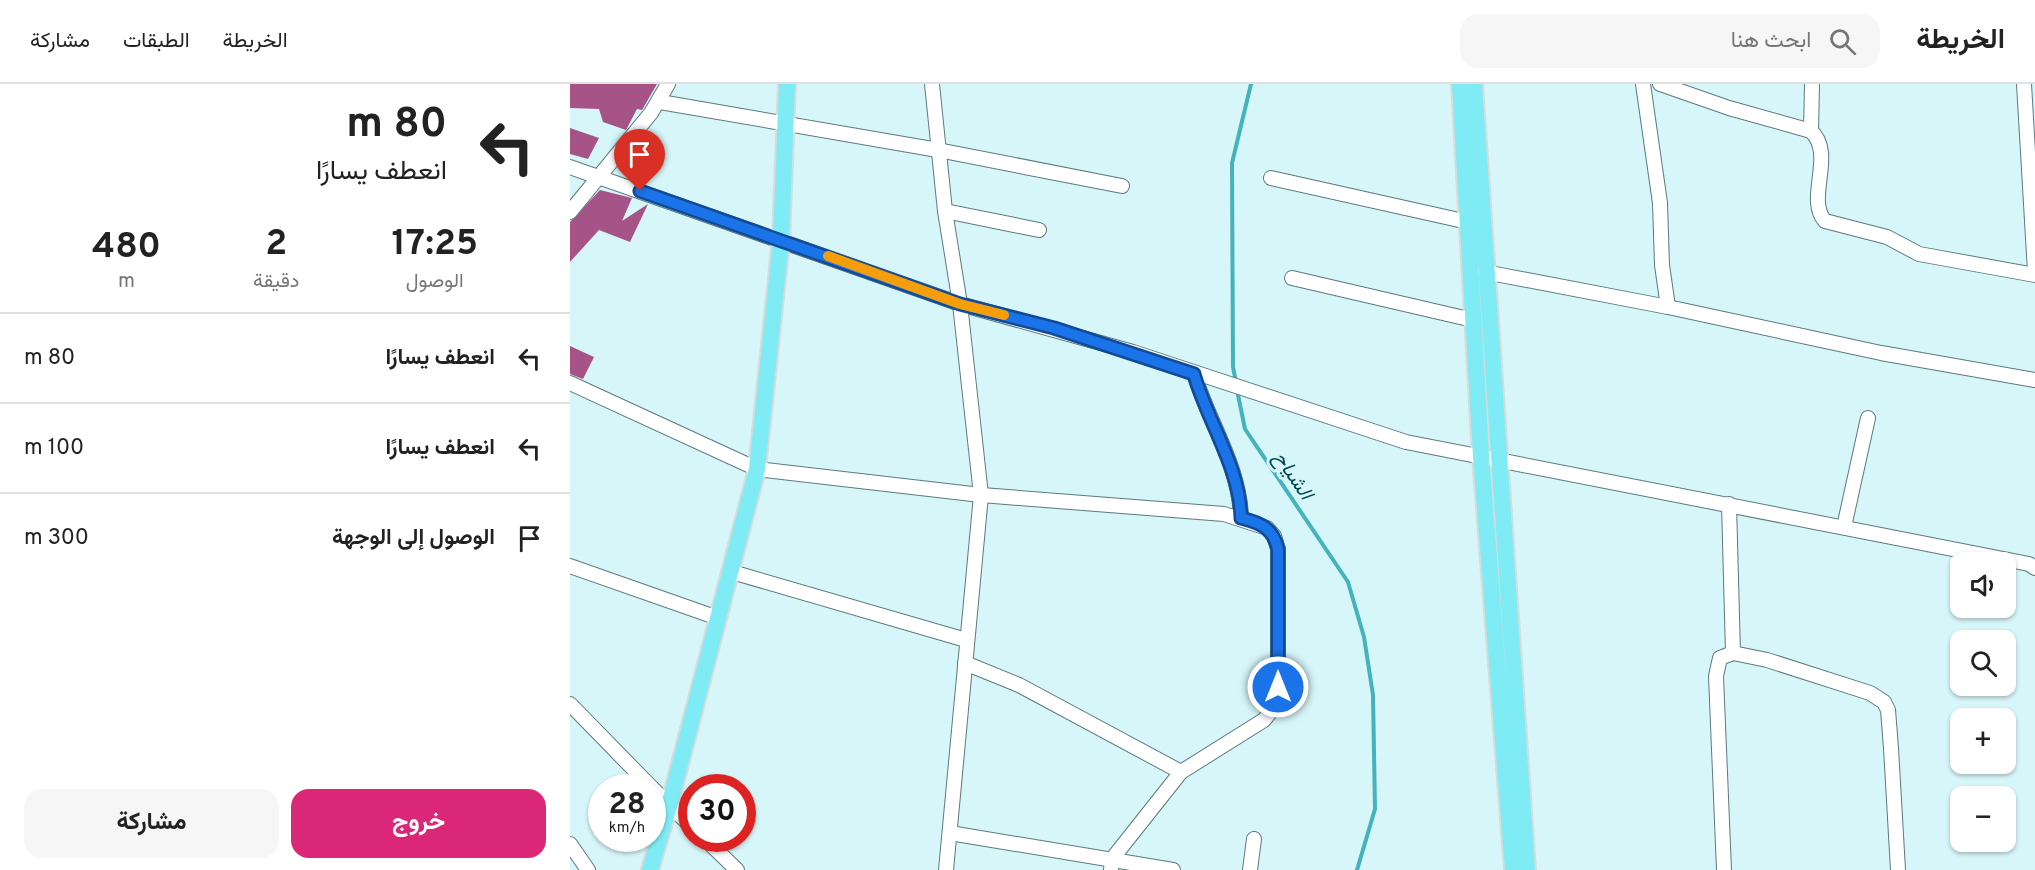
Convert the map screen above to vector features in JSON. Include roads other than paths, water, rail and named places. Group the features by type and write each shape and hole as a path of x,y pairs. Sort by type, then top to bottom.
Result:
{"main road":[{"path":"650,870 732,572 757,469 781,240 787,84"},
{"path":"1460,84 1480,456 1513,870"},
{"path":"1474,84 1527,870"}],"street":[{"path":"570,212 660,102 668,84"},
{"path":"932,84 945,211 960,304 981,495 946,870"},
{"path":"1643,84 1659,192 1662,265 1668,307"},
{"path":"1660,84 1729,108 1811,131"},
{"path":"1812,84 1811,131 1821,147 1819,202 1820,213 1825,221 1887,237 1919,254 2035,273 2024,84"},
{"path":"660,102 938,150 1122,186"},
{"path":"570,167 960,304 1054,328 1406,442 2033,565"},
{"path":"1271,178 1468,222"},
{"path":"945,211 1039,230"},
{"path":"1485,272 1668,307 1881,353 2035,380"},
{"path":"1292,278 1473,320"},
{"path":"1194,374 1220,444 1237,479 1241,496 1241,518"},
{"path":"570,383 757,469 981,495 1180,510 1241,518 1267,528 1274,536 1278,549 1276,700 1264,720 1182,772 1112,865"},
{"path":"1844,527 1868,418"},
{"path":"1729,504 1733,653"},
{"path":"570,566 718,618"},
{"path":"732,572 966,640"},
{"path":"1724,870 1716,676 1720,658 1733,653 1772,661 1870,693 1884,702 1888,710 1891,739 1898,870"},
{"path":"965,663 1028,690 1182,772"},
{"path":"570,704 638,774"},
{"path":"666,803 678,814"},
{"path":"950,833 1112,865 1173,870"},
{"path":"1250,870 1254,839"},
{"path":"570,844 588,870"},
{"path":"718,852 737,870"}],"waterway":[{"name":"الشياح","path":"1236,382 1233,367 1232,163 1251,84"},
{"name":"الشياح","path":"1237,390 1245,429 1348,582 1364,637 1373,695 1375,809 1357,870"}]}
